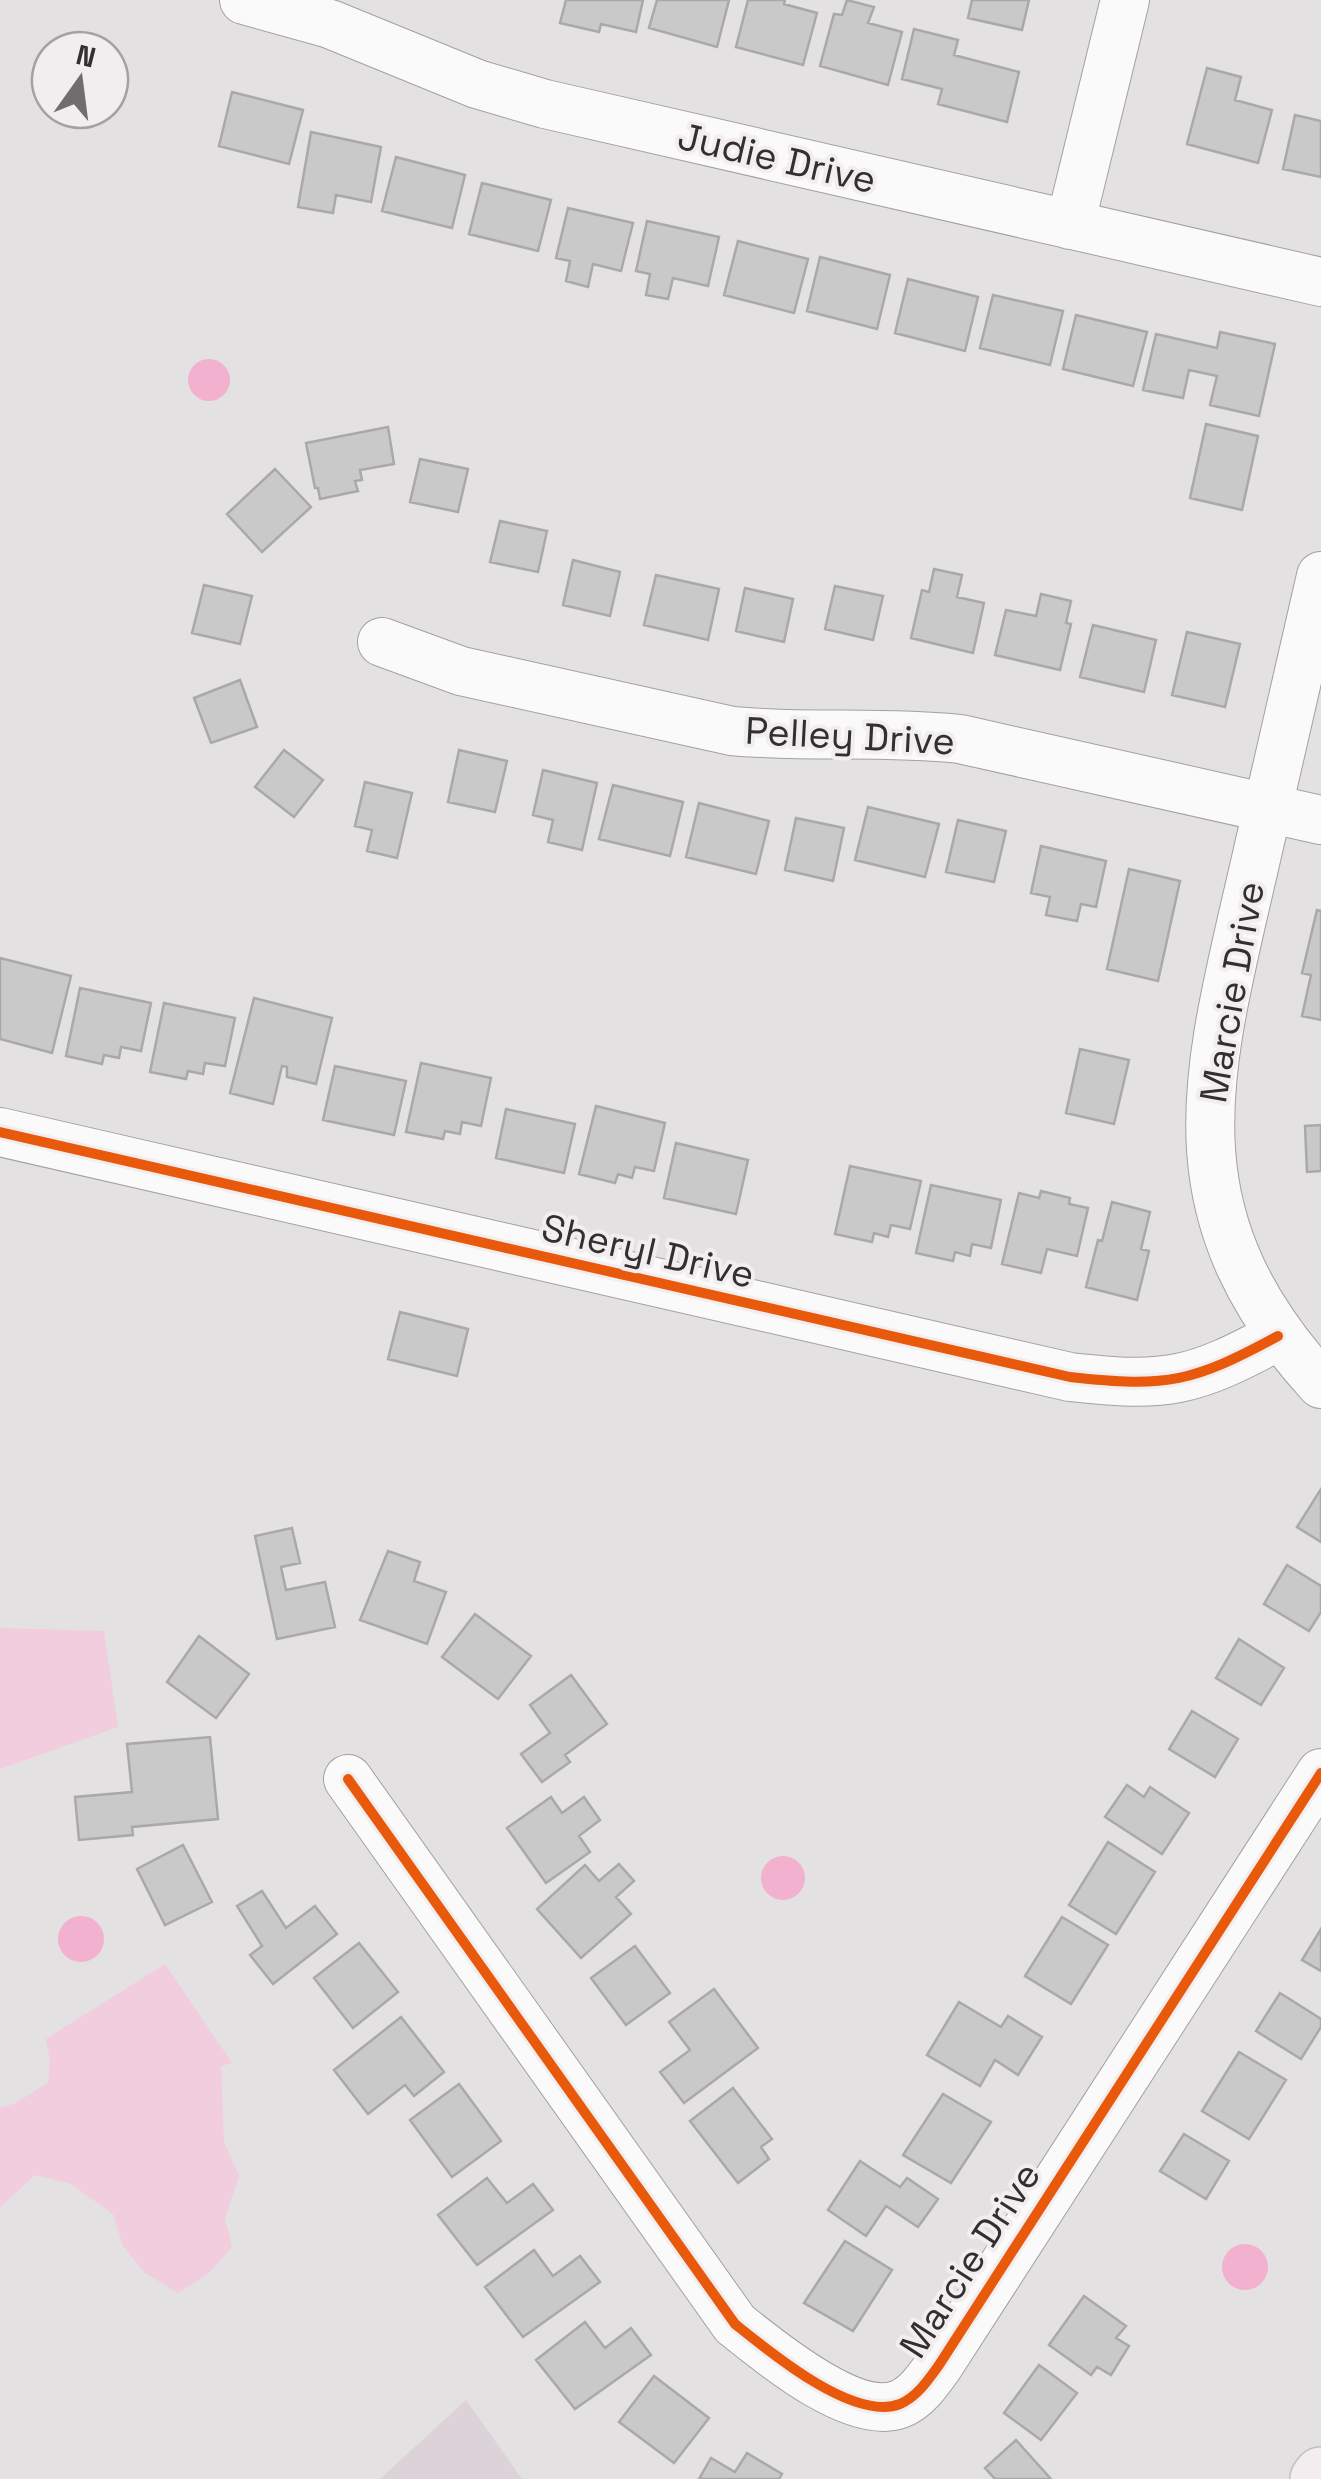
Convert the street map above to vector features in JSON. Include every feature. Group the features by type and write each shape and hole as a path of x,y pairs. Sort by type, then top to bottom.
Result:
{"street":[{"name":"Judie Drive","path":"244,0 330,24 477,84 545,104 1321,282"},
{"path":"1070,225 1125,0"},
{"name":"Marcie Drive","path":"1321,576 1218,1022 1208,1114 1211,1166 1236,1257 1278,1336 1321,1384"},
{"name":"Pelley Drive","path":"382,642 461,671 732,732 960,739 1321,820"},
{"name":"Sheryl Drive","path":"0,1132 1070,1377 1168,1382 1213,1370 1278,1336"},
{"name":"Marcie Drive","path":"348,1779 735,2324 845,2400 884,2408 904,2402 940,2365 1321,1772"}],"shaded area":[{"path":"209,359 224,365 230,380 224,395 209,401 194,395 188,380 194,365"},
{"path":"0,1628 104,1631 118,1727 0,1769"},
{"path":"783,1856 799,1862 805,1878 799,1894 783,1900 767,1894 761,1878 767,1862"},
{"path":"81,1916 97,1923 104,1939 97,1955 81,1962 65,1955 58,1939 65,1923"},
{"path":"165,1964 232,2063 221,2066 224,2142 239,2176 225,2218 232,2247 208,2274 178,2293 144,2272 123,2246 113,2214 71,2184 35,2175 0,2207 0,2107 14,2104 48,2083 46,2039"},
{"path":"1245,2244 1261,2251 1268,2267 1261,2283 1245,2290 1229,2283 1222,2267 1229,2251"},
{"path":"466,2400 522,2479 380,2479"}],"building":[{"path":"566,0 643,0 636,32 601,24 599,32 560,23"},
{"path":"657,0 729,0 717,47 649,28"},
{"path":"748,0 785,0 784,4 817,13 803,65 736,47"},
{"path":"847,0 874,7 868,23 902,32 888,85 820,66 834,14 842,15"},
{"path":"972,0 1029,0 1022,30 968,18"},
{"path":"914,29 958,40 954,55 1019,72 1007,122 938,104 942,89 902,79"},
{"path":"1207,68 1241,77 1235,100 1272,110 1258,163 1187,144"},
{"path":"232,92 303,110 289,164 219,146"},
{"path":"1295,115 1321,121 1321,177 1283,169"},
{"path":"311,132 381,147 371,202 336,195 333,213 298,207"},
{"path":"396,157 465,175 452,228 382,211"},
{"path":"482,183 551,200 538,251 469,234"},
{"path":"568,208 633,223 621,271 593,264 588,287 566,281 570,261 556,258"},
{"path":"647,221 719,237 708,286 673,278 668,299 646,295 650,274 636,271"},
{"path":"738,241 808,259 794,313 724,295"},
{"path":"820,257 890,275 877,329 807,311"},
{"path":"908,279 978,297 965,351 895,333"},
{"path":"993,295 1063,311 1050,365 980,348"},
{"path":"1076,315 1147,332 1133,386 1063,369"},
{"path":"1220,332 1275,344 1259,416 1210,405 1217,376 1189,370 1183,398 1143,390 1156,334 1217,348"},
{"path":"1206,424 1258,436 1242,510 1190,498"},
{"path":"388,427 394,464 360,470 362,480 355,481 358,491 320,499 306,443"},
{"path":"420,459 468,469 458,512 410,502"},
{"path":"275,469 311,507 262,552 227,514"},
{"path":"500,521 547,531 538,572 490,562"},
{"path":"573,560 620,572 610,616 563,605"},
{"path":"934,569 962,575 957,597 984,603 973,653 911,638 922,590 929,592"},
{"path":"656,575 719,589 708,640 644,625"},
{"path":"204,585 252,596 240,644 192,633"},
{"path":"835,586 883,596 873,640 825,629"},
{"path":"745,588 793,599 784,642 736,631"},
{"path":"1041,594 1071,601 1066,623 1071,624 1060,670 995,655 1006,610 1036,616"},
{"path":"1093,625 1156,640 1144,692 1080,677"},
{"path":"1187,632 1240,644 1225,707 1172,695"},
{"path":"240,680 257,727 211,743 194,698"},
{"path":"284,750 323,780 294,817 255,787"},
{"path":"459,750 507,761 495,812 448,802"},
{"path":"543,770 597,783 582,850 548,842 553,820 533,815"},
{"path":"365,782 412,793 397,858 367,851 372,830 355,826"},
{"path":"613,785 683,802 670,856 599,839"},
{"path":"699,803 769,821 756,874 686,857"},
{"path":"868,807 939,824 925,877 855,860"},
{"path":"796,818 844,828 833,881 785,870"},
{"path":"958,820 1006,831 994,882 946,872"},
{"path":"1041,846 1106,861 1096,907 1081,904 1077,921 1046,915 1050,897 1031,893"},
{"path":"1129,869 1180,881 1158,981 1107,969"},
{"path":"1317,910 1321,911 1321,1020 1302,1016 1311,975 1302,973"},
{"path":"0,958 71,976 52,1053 0,1039"},
{"path":"80,988 151,1003 141,1051 121,1047 119,1058 104,1055 102,1064 66,1056"},
{"path":"254,998 332,1018 316,1084 287,1077 287,1067 282,1066 273,1104 230,1093"},
{"path":"164,1003 235,1018 225,1066 205,1063 203,1074 188,1071 186,1079 150,1072"},
{"path":"1080,1049 1129,1060 1114,1124 1066,1113"},
{"path":"421,1063 491,1078 481,1126 462,1122 460,1134 445,1131 443,1139 406,1132"},
{"path":"335,1066 406,1081 394,1135 323,1120"},
{"path":"596,1106 665,1123 654,1171 635,1167 632,1178 618,1174 615,1183 579,1174"},
{"path":"506,1109 575,1124 564,1173 496,1158"},
{"path":"1321,1125 1321,1171 1307,1172 1305,1126"},
{"path":"676,1143 748,1160 736,1214 664,1198"},
{"path":"850,1166 921,1181 910,1229 891,1225 888,1237 874,1233 872,1242 835,1234"},
{"path":"931,1185 1001,1200 991,1248 972,1244 970,1256 955,1252 953,1261 916,1253"},
{"path":"1041,1191 1070,1198 1069,1204 1088,1208 1077,1256 1047,1249 1041,1273 1002,1264 1019,1193 1039,1198"},
{"path":"1112,1202 1150,1212 1141,1249 1149,1251 1137,1300 1086,1287"},
{"path":"400,1312 468,1329 457,1376 388,1359"},
{"path":"1321,1489 1321,1542 1297,1527"},
{"path":"292,1528 300,1563 281,1567 286,1590 325,1582 335,1627 277,1639 255,1536"},
{"path":"388,1551 420,1562 414,1581 446,1592 427,1644 360,1620"},
{"path":"1287,1565 1321,1586 1321,1612 1309,1631 1264,1604"},
{"path":"475,1614 531,1656 498,1699 442,1657"},
{"path":"199,1636 249,1674 216,1718 167,1682"},
{"path":"1239,1639 1284,1668 1261,1705 1216,1678"},
{"path":"571,1675 607,1724 565,1755 570,1762 542,1782 521,1754 550,1733 530,1705"},
{"path":"1192,1711 1238,1739 1215,1777 1169,1749"},
{"path":"210,1737 218,1819 132,1827 133,1835 79,1840 75,1797 132,1792 127,1744"},
{"path":"1127,1785 1144,1797 1150,1787 1189,1813 1162,1854 1105,1817"},
{"path":"551,1797 562,1813 584,1797 600,1820 579,1836 590,1852 546,1883 507,1828"},
{"path":"1108,1842 1155,1872 1116,1934 1069,1905"},
{"path":"183,1845 212,1902 165,1925 137,1869"},
{"path":"619,1864 634,1881 616,1897 631,1914 581,1958 537,1909 585,1865 599,1881"},
{"path":"262,1891 286,1928 315,1906 337,1934 273,1984 250,1955 262,1946 237,1906"},
{"path":"1062,1917 1108,1945 1071,2004 1025,1976"},
{"path":"1321,1929 1321,1971 1302,1960"},
{"path":"359,1943 398,1992 353,2028 314,1978"},
{"path":"635,1946 670,1993 626,2025 591,1978"},
{"path":"714,1989 758,2048 684,2103 660,2072 690,2050 669,2022"},
{"path":"1280,1993 1321,2019 1321,2027 1301,2059 1256,2031"},
{"path":"959,2002 1001,2027 1008,2016 1042,2037 1018,2075 995,2060 980,2086 927,2055"},
{"path":"401,2017 444,2072 414,2096 405,2085 368,2114 334,2070"},
{"path":"1239,2052 1286,2080 1249,2139 1202,2111"},
{"path":"459,2084 501,2141 452,2177 410,2120"},
{"path":"733,2088 772,2139 761,2147 769,2159 738,2183 690,2121"},
{"path":"943,2094 991,2122 951,2183 903,2155"},
{"path":"1184,2134 1229,2161 1206,2199 1160,2171"},
{"path":"860,2161 900,2187 907,2178 938,2199 918,2227 886,2206 866,2236 828,2210"},
{"path":"487,2178 507,2203 533,2184 553,2210 477,2265 438,2215"},
{"path":"845,2241 892,2270 853,2331 804,2303"},
{"path":"534,2250 553,2276 580,2256 600,2282 523,2337 485,2287"},
{"path":"1084,2296 1126,2326 1116,2338 1129,2346 1111,2375 1097,2367 1091,2375 1049,2345"},
{"path":"585,2322 605,2348 631,2328 651,2355 575,2409 536,2360"},
{"path":"1039,2365 1077,2393 1041,2440 1004,2413"},
{"path":"654,2376 709,2418 674,2463 619,2422"},
{"path":"1016,2440 1051,2479 995,2479 985,2468"},
{"path":"747,2453 782,2474 779,2479 699,2479 711,2458 735,2472"}],"cycle path":[{"path":"0,1132 1070,1377 1132,1382 1179,1378 1223,1363 1278,1336"},
{"path":"348,1779 735,2324 814,2382 860,2403 881,2407 912,2397 939,2365 1321,1773"}]}
